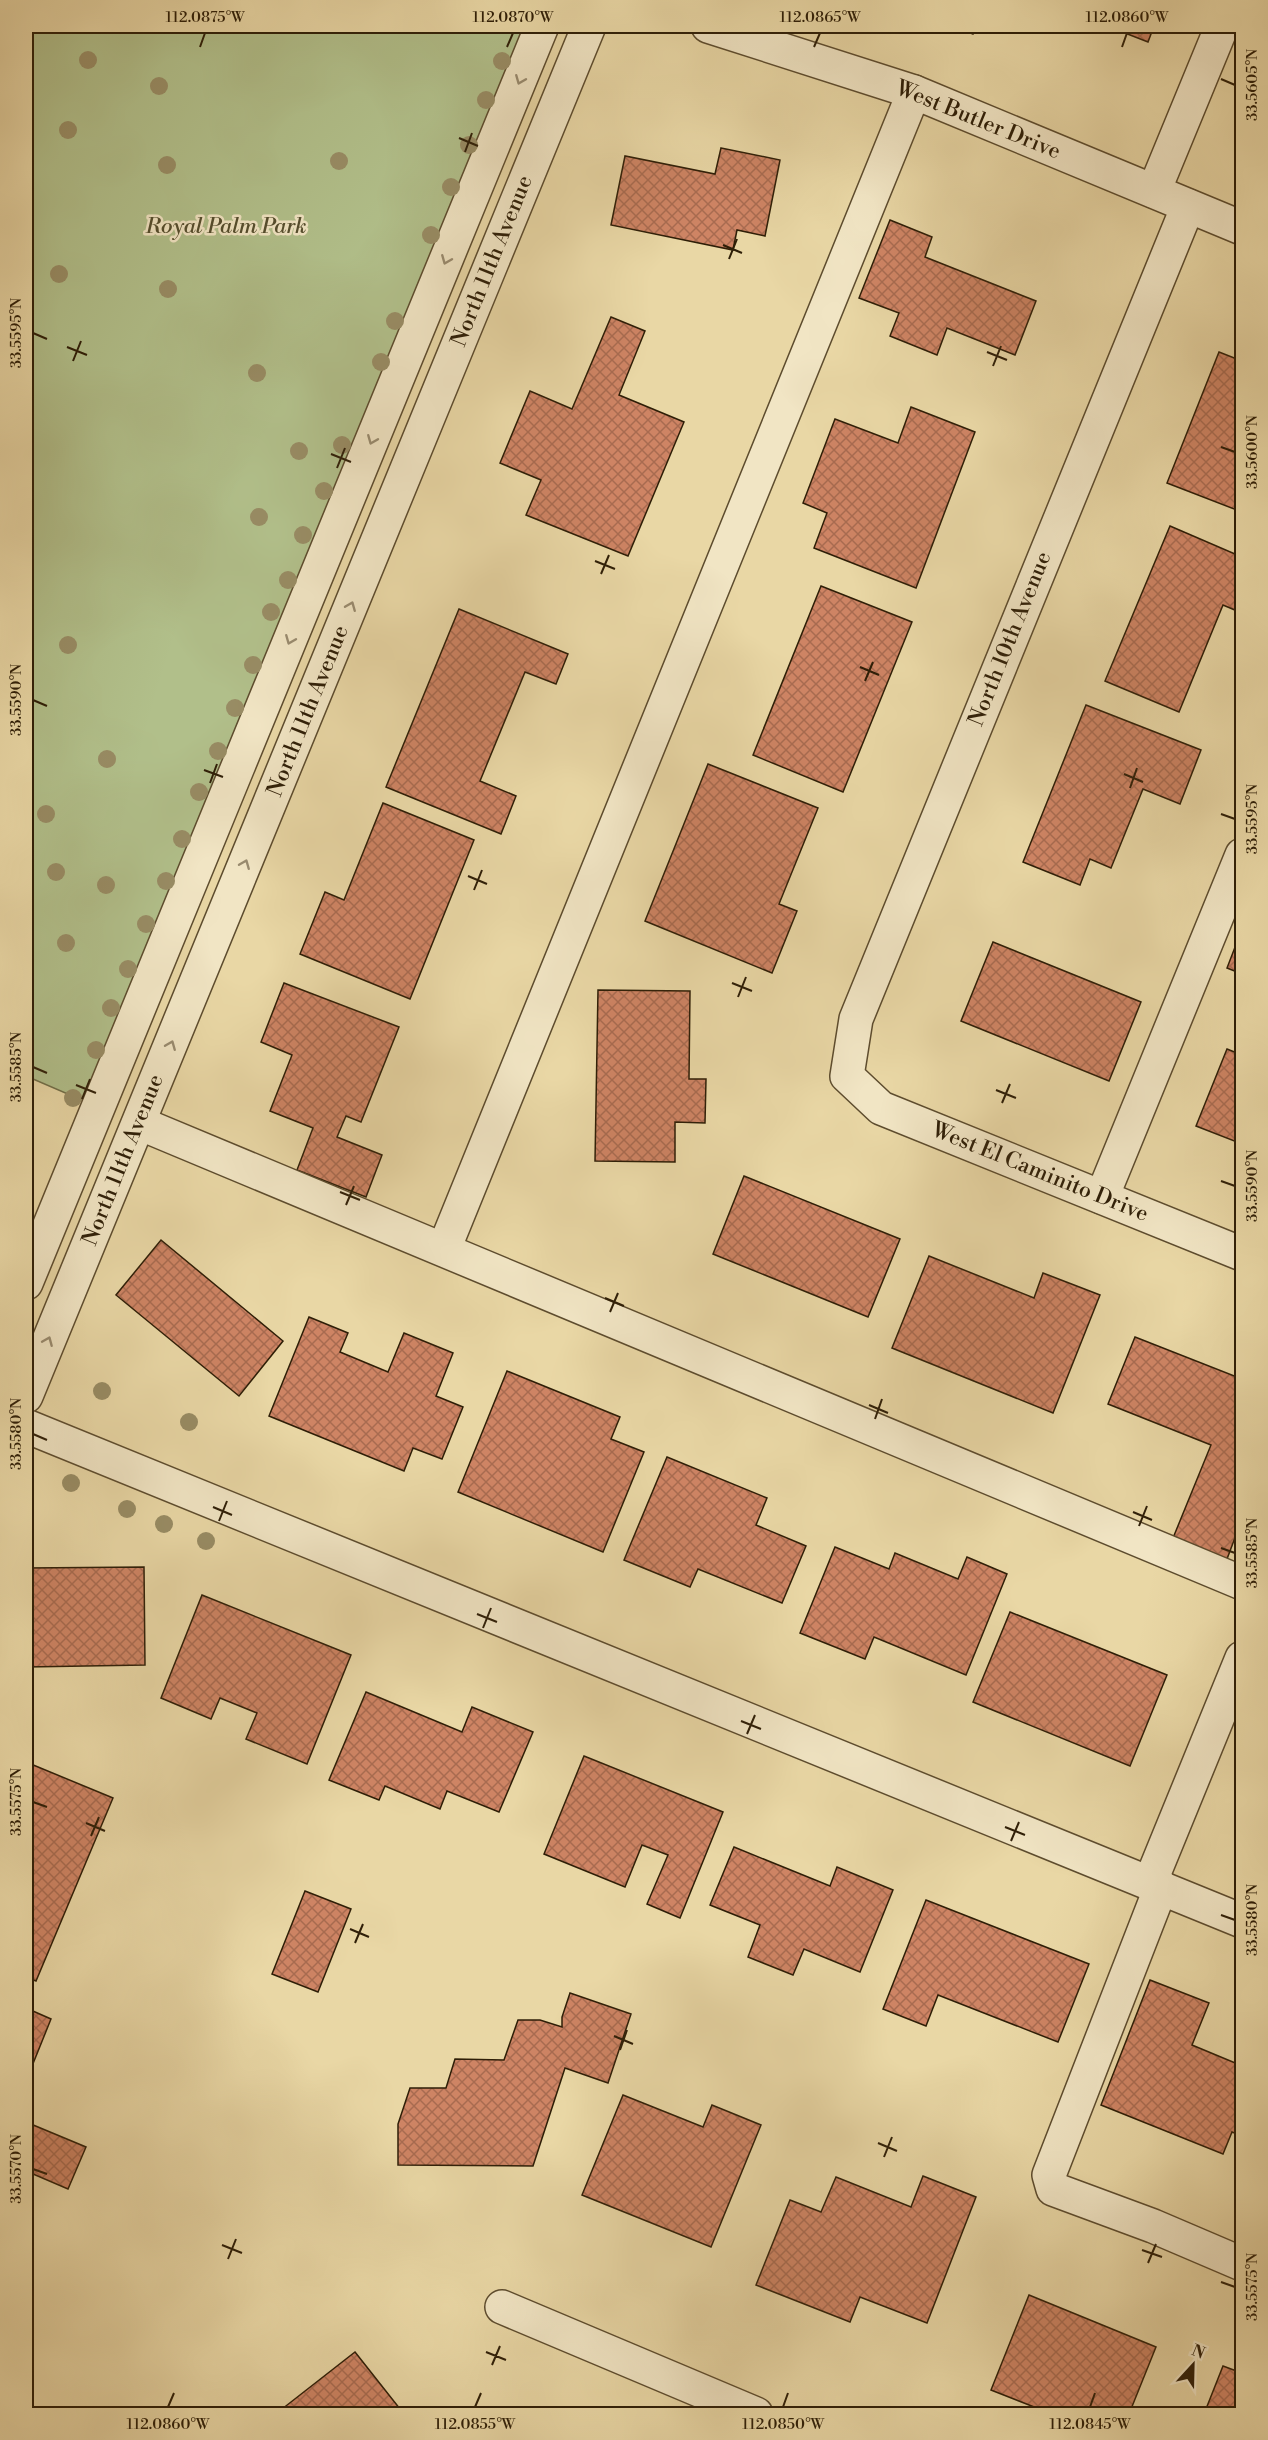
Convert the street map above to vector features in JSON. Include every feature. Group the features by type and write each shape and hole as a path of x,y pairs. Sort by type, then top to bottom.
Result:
{"street":[{"name":"North 11th Avenue","path":"26,1283 542,26"},
{"name":"North 11th Avenue","path":"26,1395 589,26"},
{"name":"West Butler Drive","path":"708,26 914,92 1242,228"},
{"path":"1154,191 1222,26"},
{"path":"444,1249 914,92"},
{"name":"North 10th Avenue","path":"847,1076 855,1019 1188,206"},
{"path":"1102,1197 1242,855"},
{"name":"West El Caminito Drive","path":"847,1076 881,1108 1242,1254"},
{"path":"139,1123 1242,1583"},
{"path":"26,1426 1242,1921"},
{"path":"1242,1658 1155,1885 1049,2175 1053,2189 1153,2226 1242,2264"},
{"path":"502,2307 756,2415"}],"green space":[{"name":"Royal Palm Park","path":"26,26 521,26 522,33 84,1101 26,1076"}],"building":[{"path":"953,26 977,26 973,34"},
{"path":"1107,26 1154,26 1148,42"},
{"path":"721,148 780,160 765,236 737,230 733,250 611,225 625,156 715,174"},
{"path":"890,220 932,237 925,257 1036,301 1015,355 947,328 937,355 890,336 899,313 859,298"},
{"path":"611,317 645,331 619,395 684,422 628,556 526,515 541,480 500,463 530,391 572,409"},
{"path":"1219,352 1242,361 1242,512 1167,483"},
{"path":"911,407 975,432 916,588 814,548 827,513 803,503 835,419 898,443"},
{"path":"1170,526 1242,557 1242,613 1223,605 1179,712 1105,681"},
{"path":"821,586 912,622 843,792 753,755"},
{"path":"459,609 568,654 556,684 525,672 480,781 516,796 501,834 386,787"},
{"path":"1086,705 1201,750 1180,804 1143,789 1111,868 1090,859 1080,885 1023,862"},
{"path":"708,764 818,808 779,904 797,911 772,973 645,921"},
{"path":"383,803 474,840 410,999 300,954 325,892 344,900"},
{"path":"1242,929 1242,974 1227,968"},
{"path":"993,942 1141,1002 1109,1081 961,1021"},
{"path":"284,983 399,1027 361,1122 346,1116 337,1137 382,1155 366,1197 297,1170 313,1128 270,1111 292,1055 261,1042"},
{"path":"598,990 690,991 689,1079 706,1079 705,1123 675,1122 675,1162 595,1161"},
{"path":"1227,1049 1242,1055 1242,1144 1196,1126"},
{"path":"744,1176 900,1239 868,1317 713,1254"},
{"path":"161,1240 283,1341 239,1396 116,1295"},
{"path":"929,1256 1034,1298 1043,1273 1100,1295 1053,1413 892,1348"},
{"path":"309,1317 348,1333 340,1352 388,1372 404,1333 453,1353 436,1396 463,1407 442,1459 413,1448 404,1471 269,1416"},
{"path":"1135,1337 1242,1379 1242,1519 1227,1559 1173,1538 1211,1445 1108,1404"},
{"path":"507,1371 620,1417 611,1439 644,1452 603,1552 458,1492"},
{"path":"667,1457 767,1498 756,1525 806,1546 782,1603 698,1569 690,1587 624,1560"},
{"path":"835,1547 889,1569 895,1553 958,1579 967,1557 1007,1574 966,1675 874,1637 865,1659 800,1633"},
{"path":"144,1567 145,1665 26,1667 26,1568"},
{"path":"202,1595 351,1655 307,1764 246,1739 257,1713 220,1698 211,1719 161,1698"},
{"path":"1010,1612 1167,1675 1130,1766 973,1702"},
{"path":"366,1692 462,1732 472,1707 533,1732 499,1812 447,1791 440,1809 385,1786 379,1800 329,1780"},
{"path":"584,1756 723,1812 680,1918 647,1904 668,1855 642,1845 625,1887 544,1854"},
{"path":"26,1762 113,1798 36,1981 26,1977"},
{"path":"734,1847 830,1886 837,1867 893,1890 860,1972 804,1949 793,1975 748,1957 760,1925 710,1905"},
{"path":"305,1891 351,1909 318,1992 272,1974"},
{"path":"926,1900 1089,1964 1058,2042 938,1995 926,2026 883,2009"},
{"path":"1150,1980 1209,2003 1192,2045 1240,2065 1242,2060 1242,2136 1232,2132 1223,2154 1101,2105"},
{"path":"570,1993 631,2014 608,2083 565,2068 533,2166 398,2165 398,2124 410,2088 446,2088 455,2059 504,2060 518,2020 540,2020 562,2027 562,2017"},
{"path":"26,2008 51,2019 26,2081"},
{"path":"623,2095 703,2127 712,2105 761,2125 711,2247 582,2195"},
{"path":"26,2122 86,2147 68,2189 26,2171"},
{"path":"923,2176 976,2197 927,2323 860,2297 850,2322 756,2285 790,2200 821,2212 836,2177 911,2207"},
{"path":"1029,2295 1156,2347 1129,2414 1052,2414 991,2390"},
{"path":"355,2352 404,2414 286,2414 282,2409"},
{"path":"1223,2366 1242,2373 1242,2414 1204,2414"}]}
